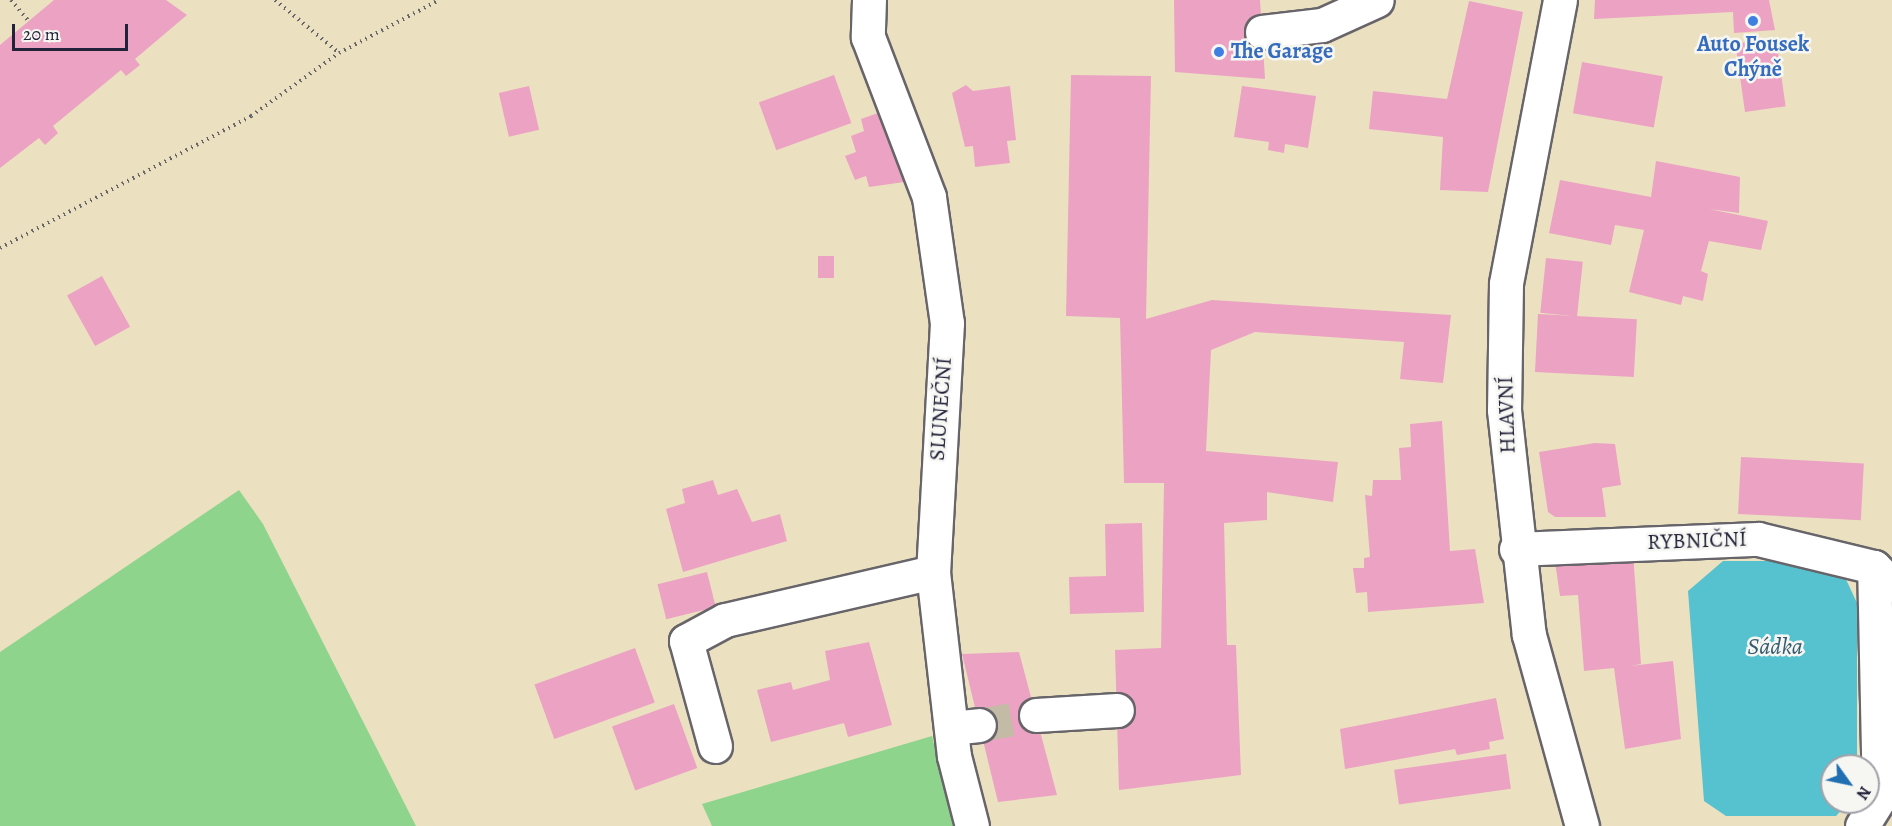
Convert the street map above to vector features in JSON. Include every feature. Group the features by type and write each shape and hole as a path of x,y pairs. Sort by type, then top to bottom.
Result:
{"street":[{"name":"SLUNEČNÍ","path":"869,0 868,37 929,197 947,323 933,572 965,726 972,826"},
{"path":"1262,32 1322,25 1377,0"},
{"name":"HLAVNÍ","path":"1560,0 1506,284 1504,410 1516,549 1529,635 1582,826"},
{"name":"RYBNIČNÍ","path":"1516,549 1758,539 1883,576 1879,799 1862,826"},
{"path":"715,746 686,642 725,620 933,572"},
{"path":"1036,716 1117,710"}],"path":[{"path":"11,0 28,20"},
{"path":"275,0 339,54"},
{"path":"0,248 251,116 339,54 439,0"}],"green space":[{"path":"239,490 263,524 416,826 0,826 0,652"},
{"path":"932,736 953,826 712,826 702,804"}],"water":[{"name":"Sádka","path":"1723,561 1811,561 1844,575 1857,603 1857,754 1820,754 1820,814 1838,814 1836,816 1726,816 1704,801 1688,591"}],"building":[{"path":"54,0 166,0 187,15 135,59 140,65 126,76 121,70 53,126 58,133 45,145 39,138 0,168 0,45"},
{"name":"The Garage","path":"1174,0 1260,0 1265,79 1175,72"},
{"path":"1595,0 1769,0 1775,30 1734,33 1733,12 1594,19"},
{"path":"1469,1 1523,12 1488,192 1440,190 1443,137 1369,129 1373,91 1447,99"},
{"path":"1776,38 1786,106 1745,112 1735,44"},
{"path":"1582,62 1663,76 1654,127 1573,113"},
{"path":"834,75 851,123 776,150 759,102"},
{"path":"1071,75 1151,76 1146,319 1212,300 1451,315 1443,383 1400,379 1404,342 1255,332 1211,350 1206,451 1338,462 1333,502 1267,492 1267,520 1224,523 1227,645 1236,645 1241,775 1119,790 1115,650 1161,648 1164,483 1124,483 1120,318 1066,316"},
{"path":"966,85 973,91 1010,86 1016,140 1007,141 1010,163 975,167 973,146 965,147 952,93"},
{"path":"529,86 539,130 509,137 499,93"},
{"path":"1242,86 1316,96 1308,148 1285,144 1284,153 1268,150 1269,142 1234,137"},
{"path":"878,113 904,182 869,187 866,176 855,180 845,156 856,152 851,136 864,131 861,119"},
{"path":"1656,161 1740,177 1739,213 1709,209 1768,221 1761,250 1709,241 1701,271 1708,274 1703,301 1683,296 1681,305 1629,292 1644,230 1615,225 1611,245 1549,233 1560,180 1651,197"},
{"path":"818,256 834,256 834,278 818,278"},
{"path":"1546,258 1583,262 1577,317 1540,313"},
{"path":"102,276 130,327 95,346 67,295"},
{"path":"1538,314 1637,319 1634,377 1535,372"},
{"path":"1442,421 1450,551 1475,549 1484,603 1368,612 1367,592 1356,593 1353,568 1364,568 1364,558 1370,557 1365,495 1372,496 1373,480 1401,480 1399,448 1411,447 1410,424"},
{"path":"1595,443 1615,444 1621,485 1602,488 1606,517 1555,517 1548,512 1539,452"},
{"path":"1741,457 1864,463 1861,520 1738,514"},
{"path":"713,480 718,495 737,489 752,522 780,514 787,541 683,572 666,509 685,503 682,489"},
{"path":"1142,523 1144,612 1070,614 1069,577 1106,576 1105,524"},
{"path":"1633,553 1641,664 1630,666 1673,661 1681,739 1625,749 1614,668 1584,671 1578,595 1560,596 1554,555"},
{"path":"707,572 716,607 666,619 658,584"},
{"path":"869,642 892,725 848,737 844,723 771,742 757,690 791,682 793,690 830,680 825,651"},
{"path":"635,648 655,703 554,739 534,685"},
{"path":"1019,652 1057,795 998,802 962,654"},
{"path":"1496,698 1504,739 1489,742 1490,749 1457,755 1455,749 1345,769 1340,729"},
{"path":"674,704 697,768 635,790 612,727"},
{"path":"1506,754 1511,789 1399,804 1394,770"}],"tunnel":[{"path":"979,725 1036,715"}],"place":[{"name":"Auto Fousek Chýně","path":"1753,21"},
{"name":"The Garage","path":"1219,52"}]}
